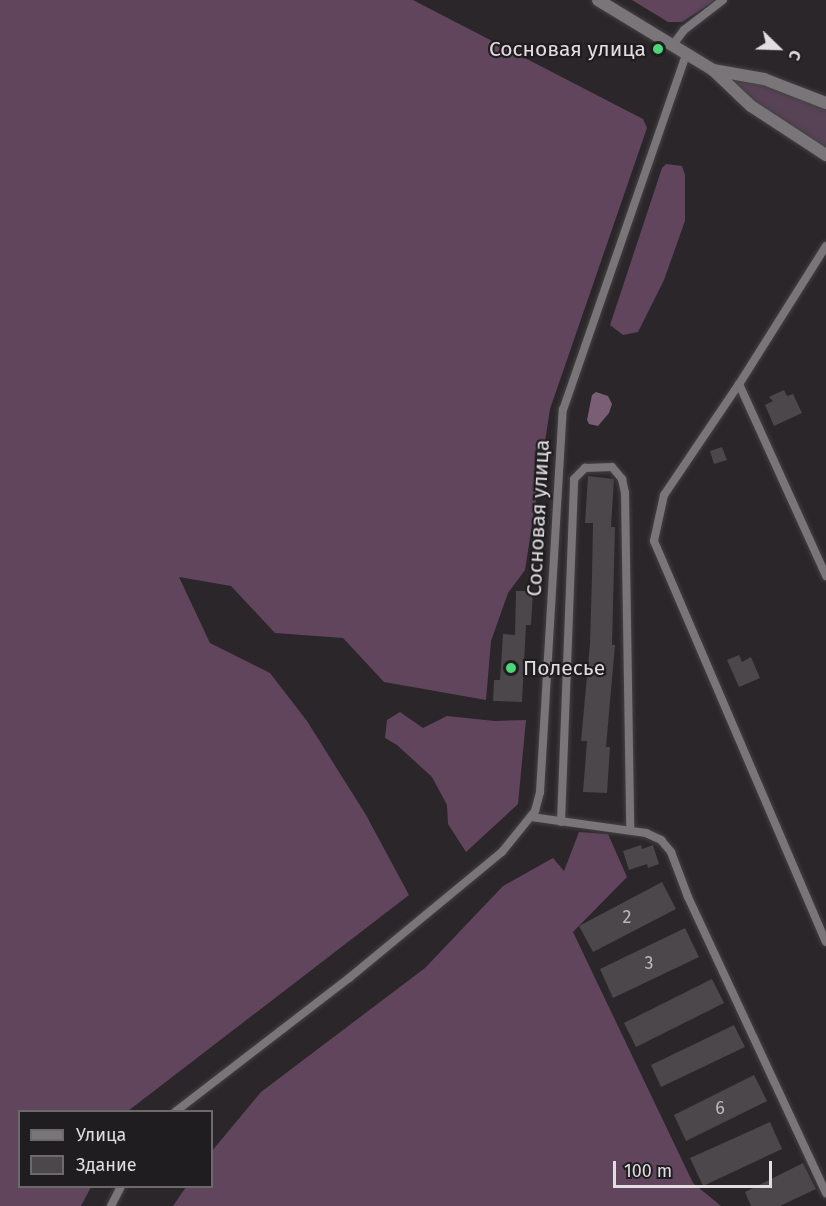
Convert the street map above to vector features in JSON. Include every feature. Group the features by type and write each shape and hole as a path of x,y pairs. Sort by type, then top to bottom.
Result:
{"main road":[{"path":"598,0 713,70 751,106 826,155"},
{"path":"713,70 764,79 826,103"}],"street":[{"path":"672,46 684,30 723,0"},
{"name":"Сосновая улица","path":"530,819 540,792 563,410 686,55"},
{"path":"826,246 739,384 664,495 654,541 826,942"},
{"path":"739,384 826,576"},
{"path":"561,822 574,479 585,468 612,468 622,479 625,493 630,830"},
{"path":"178,1110 349,978 502,852 530,819 630,830 654,836 671,852 688,897 826,1193"},
{"path":"111,1206 120,1188"}],"shaded area":[{"path":"0,0 413,0 643,119 647,128 550,409 525,570 508,593 491,641 486,700 384,682 343,638 275,633 231,586 179,577 210,643 270,673 307,721 366,815 409,895 129,1110 18,1110 18,1188 90,1188 81,1206 0,1206"},
{"path":"632,0 716,0 682,22 668,22"},
{"path":"718,73 745,76 826,105 826,152 764,112"},
{"path":"666,164 682,166 685,175 685,221 664,280 638,332 623,335 610,325 662,168"},
{"path":"596,392 608,396 612,404 609,413 598,426 589,424 587,420 592,395"},
{"path":"400,712 423,728 447,716 495,721 526,720 518,804 466,852 448,824 447,805 432,777 397,745 385,738 387,720"},
{"path":"579,832 608,834 627,877 573,932 693,1183 721,1206 173,1206 185,1188 213,1188 213,1150 261,1092 425,968 503,886 553,858 564,871"}],"building":[{"path":"784,390 787,396 793,394 802,413 774,426 765,405 773,401 769,397"},
{"path":"722,447 727,460 714,464 710,451"},
{"path":"588,476 614,479 611,527 615,527 612,645 615,645 606,747 610,747 607,793 583,792 587,741 581,741 590,644 593,523 585,523"},
{"path":"516,591 533,591 531,625 526,625 522,702 493,701 494,680 500,680 503,634 515,635"},
{"path":"739,655 742,662 751,657 760,678 739,687 727,660"},
{"path":"641,845 642,849 653,845 659,864 648,868 647,864 629,870 623,851"},
{"path":"662,882 676,909 593,952 579,926"},
{"path":"685,928 699,957 613,998 600,969"},
{"path":"712,979 724,1003 636,1047 624,1023"},
{"path":"734,1025 745,1047 661,1087 651,1065"},
{"path":"754,1075 767,1101 686,1141 674,1115"},
{"path":"770,1122 782,1149 703,1186 690,1158"},
{"path":"803,1163 816,1189 780,1206 751,1206 745,1192"}],"place":[{"name":"Сосновая улица","path":"658,49"},
{"name":"Полесье","path":"511,668"}]}
